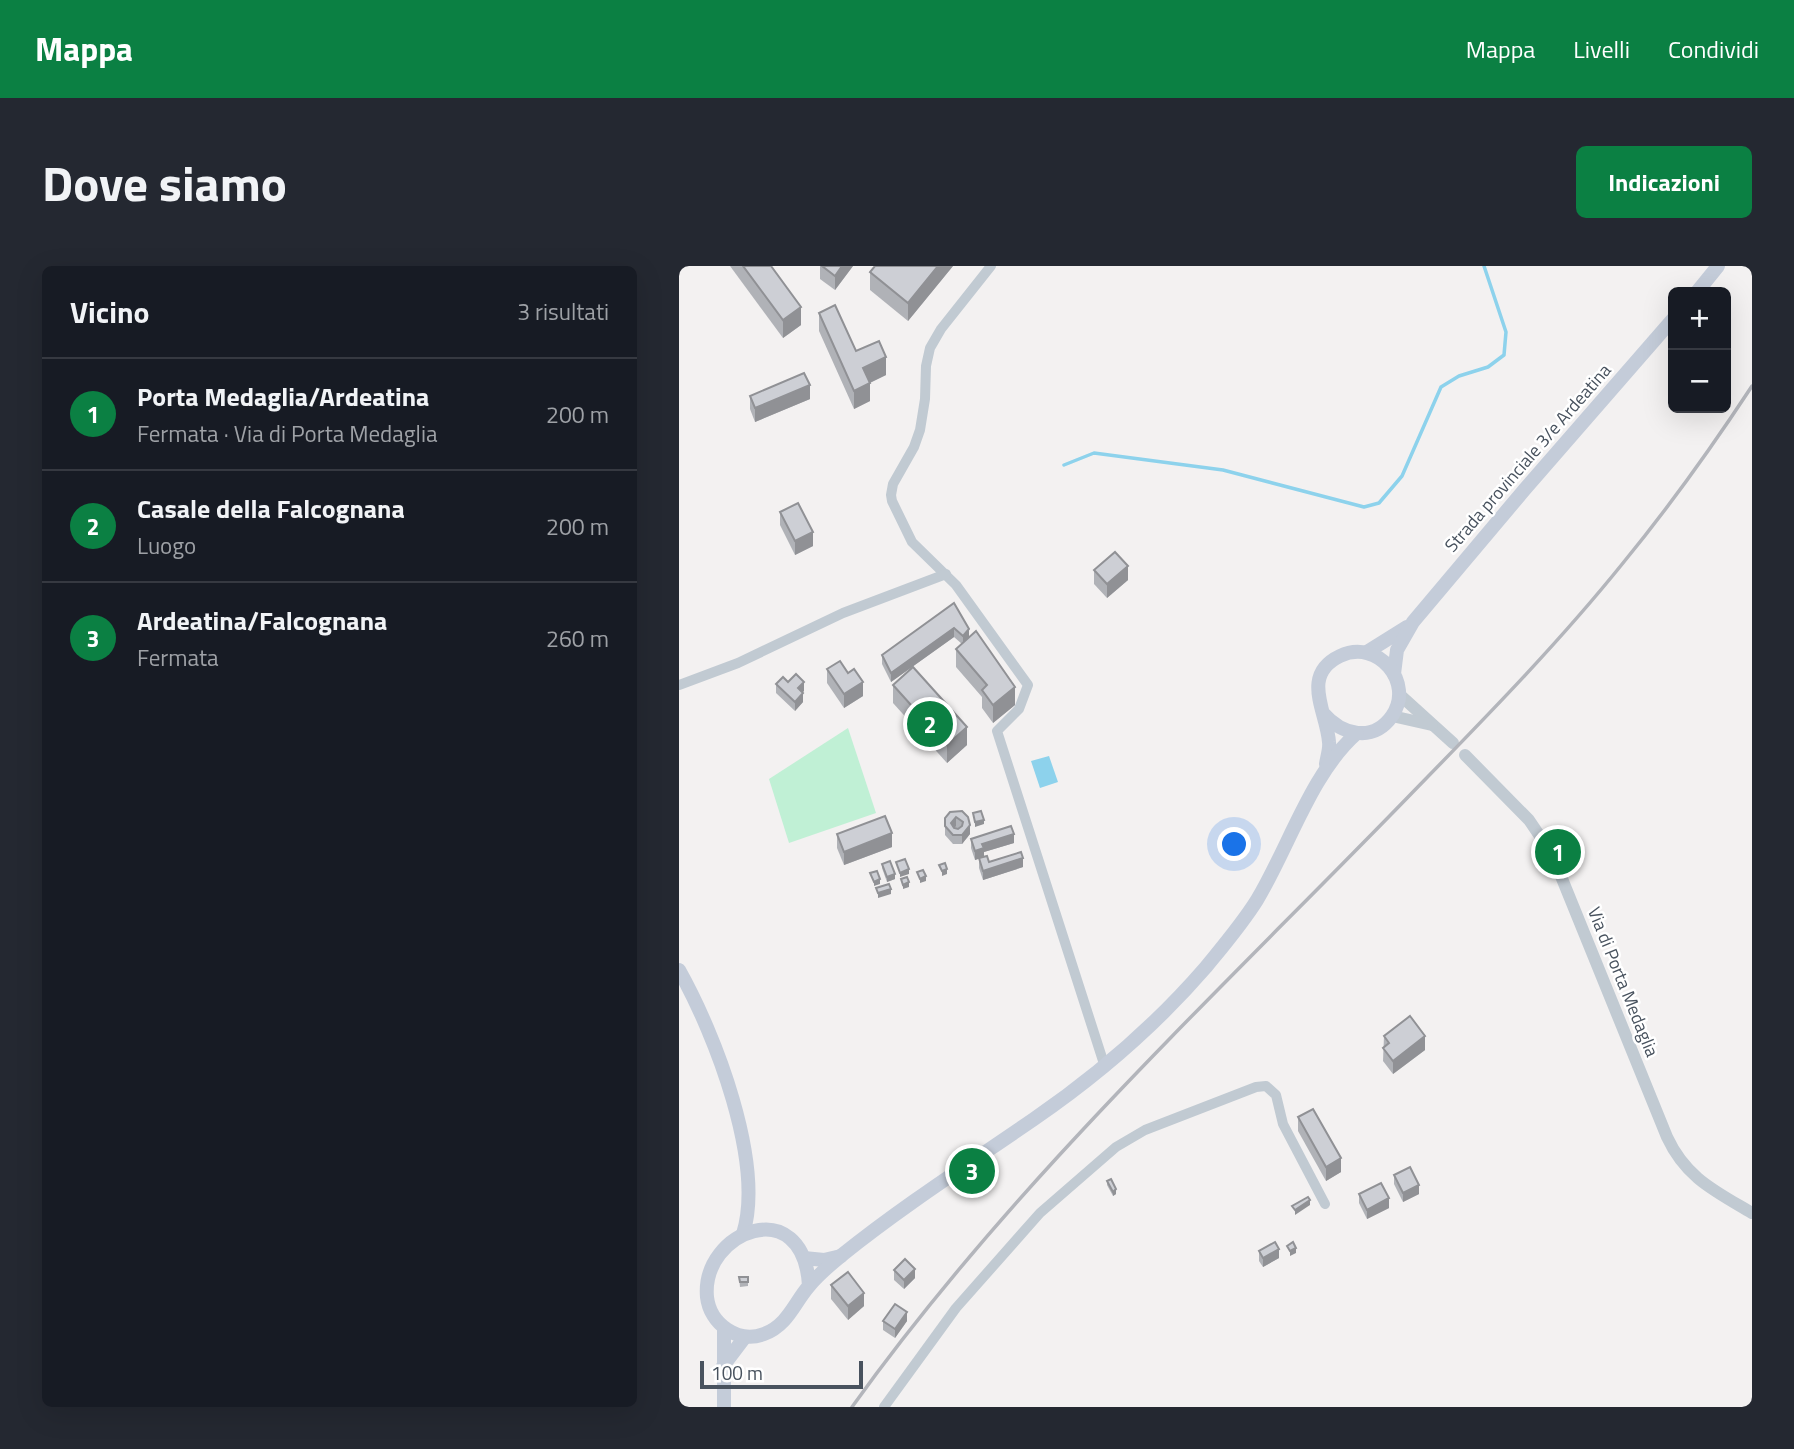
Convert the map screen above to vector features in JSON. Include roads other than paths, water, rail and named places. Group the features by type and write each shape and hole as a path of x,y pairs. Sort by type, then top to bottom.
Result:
{"main road":[{"path":"1701,287 1719,266"},
{"name":"Strada provinciale 3/e Ardeatina","path":"1394,674 1397,650 1413,622 1668,326"},
{"name":"Strada provinciale 3/e Ardeatina","path":"1325,768 1330,744 1318,701 1322,674 1329,663 1341,656 1353,652 1367,653 1413,622"},
{"path":"1367,653 1386,663 1394,674 1400,695 1392,716"},
{"path":"1323,713 1332,724 1344,731 1357,733"},
{"name":"Strada provinciale 3/e Ardeatina","path":"745,1336 764,1334 782,1323 795,1309 809,1286 842,1255 1076,1090 1133,1043 1178,999 1232,936 1266,884 1325,768 1340,748 1357,733 1370,732 1382,726 1392,716"},
{"path":"679,970 709,1032 727,1084 744,1152 749,1193 748,1216 743,1234"},
{"path":"749,1193 760,1215 772,1229 791,1239 804,1258 809,1286"},
{"path":"723,1366 745,1336 724,1329 712,1313 707,1295 708,1283 720,1256 743,1234 759,1229 772,1229"},
{"path":"804,1258 824,1260 842,1255"},
{"path":"724,1329 724,1407"}],"street":[{"path":"991,266 941,329 930,348 926,359 925,399 920,430 892,490 892,501 912,542 946,574 1028,685 1019,709 997,731 1105,1067"},
{"path":"679,685 738,663 843,612 946,574"},
{"path":"1400,695 1453,743"},
{"path":"1392,716 1435,726"},
{"name":"Via di Porta Medaglia","path":"1465,755 1529,820 1552,854 1648,1092 1677,1156 1704,1184 1752,1213"},
{"path":"884,1407 956,1308 1040,1213 1117,1147 1138,1133 1257,1087 1266,1086 1276,1095 1283,1124 1325,1205"}],"water":[{"path":"1049,756 1058,782 1040,788 1031,761"}],"waterway":[{"path":"1064,465 1094,453 1223,470 1364,507 1379,503 1402,476 1441,387 1459,376 1488,367 1504,355 1506,332 1484,266"}],"railway":[{"path":"852,1407 914,1324 980,1244 1049,1167 1119,1091 1465,739 1572,623 1673,498 1752,386"}],"place":[{"name":"Casale della Falcognana","path":"930,724"},
{"name":"Porta Medaglia/Ardeatina","path":"1558,852"},
{"name":"Ardeatina/Falcognana","path":"972,1171"}]}
